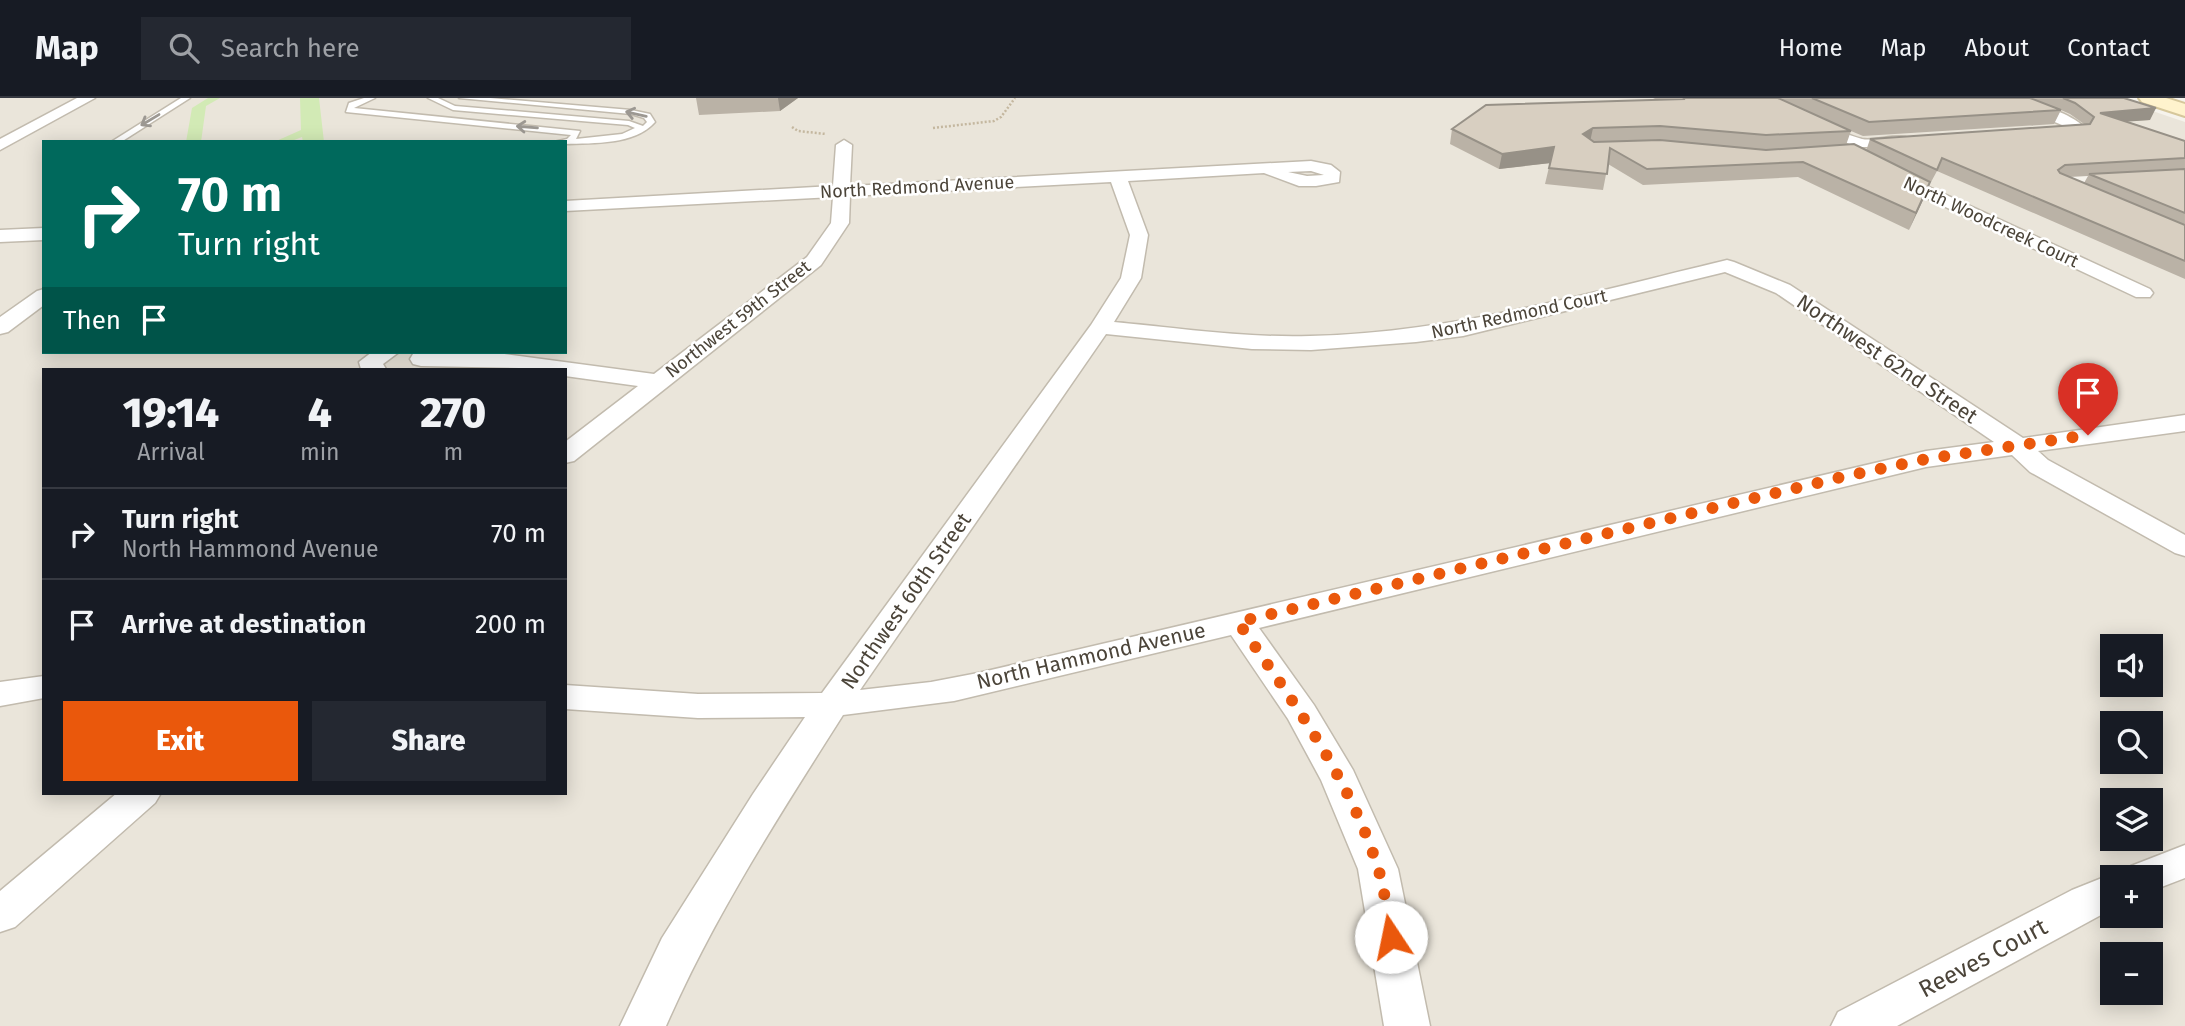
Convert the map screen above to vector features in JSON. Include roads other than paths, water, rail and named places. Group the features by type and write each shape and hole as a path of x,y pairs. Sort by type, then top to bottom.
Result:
{"main road":[{"path":"2148,98 2185,110"}],"street":[{"path":"0,145 88,98"},
{"name":"North Woodcreek Court","path":"1757,98 1859,156 2143,293"},
{"path":"2003,98 2070,122 2079,130 2032,135"},
{"path":"1859,156 1927,141"},
{"name":"Northwest 59th Street","path":"567,453 814,261 840,223 844,145"},
{"name":"North Redmond Avenue","path":"567,206 1268,169"},
{"name":"Northwest 60th Street","path":"643,1026 677,951 765,804 832,704 1100,327 1130,278 1139,235 1117,175"},
{"path":"0,236 42,234"},
{"name":"North Redmond Court","path":"1100,327 1251,342 1311,343 1416,335 1463,329 1727,266"},
{"name":"Northwest 62nd Street","path":"1727,266 1783,289 2015,444 2039,466 2185,547"},
{"path":"0,327 42,296"},
{"path":"373,368 370,362 384,354"},
{"path":"399,368 421,355 489,359 557,368"},
{"path":"567,369 657,382"},
{"name":"North Hammond Avenue","path":"567,697 718,707 832,704 921,695 1842,477 2015,444 2185,423"},
{"path":"1238,622 1302,714 1340,780 1378,869 1407,1026"},
{"path":"0,694 42,687"},
{"path":"0,915 140,795"},
{"path":"2163,870 2185,861"},
{"name":"Reeves Court","path":"1854,1026 2100,896"}],"lane":[{"path":"118,140 186,98"},
{"path":"371,98 352,105 349,110 577,133 575,137 566,140"},
{"path":"432,98 453,108 635,124 640,127 635,133"},
{"path":"463,98 631,112 650,118 650,125 635,133 607,139 567,142"}]}
